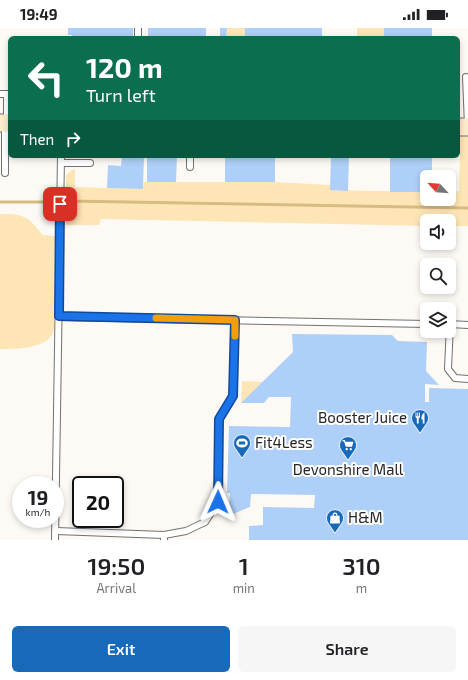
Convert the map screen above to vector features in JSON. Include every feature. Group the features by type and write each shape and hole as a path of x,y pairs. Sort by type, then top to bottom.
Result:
{"lane":[{"path":"466,77 468,127"},
{"path":"5,173 6,94"},
{"path":"190,158 190,167"},
{"path":"55,540 61,159 90,163"},
{"path":"59,316 420,324"},
{"path":"56,531 164,537 186,531 205,522 218,502 219,419 233,396 235,320"},
{"path":"456,324 468,325"},
{"path":"449,338 448,369 455,378 468,379"}],"shaded area":[{"path":"227,28 245,28 245,36 226,36"},
{"path":"357,28 384,28 384,36 357,36"},
{"path":"460,133 468,133 468,226 456,226 456,214 420,214 420,226 101,219 99,225 66,225 66,175 75,169 75,187 143,189 144,182 275,182 330,185 330,190 420,192 420,206 456,206 456,191 459,191"},
{"path":"0,214 25,217 43,235 55,236 54,330 46,341 32,347 0,349"},
{"path":"242,381 263,382 241,403"}],"building":[{"path":"68,28 133,28 133,36 68,35"},
{"path":"148,28 206,28 206,36 148,36"},
{"path":"220,28 227,28 226,36 220,36"},
{"path":"245,28 322,28 322,36 245,36"},
{"path":"384,28 432,28 432,36 384,36"},
{"path":"122,158 144,158 143,189 107,188 108,165 121,166"},
{"path":"147,158 177,158 176,182 147,182"},
{"path":"225,158 275,158 275,182 225,182"},
{"path":"331,158 349,158 348,191 330,190"},
{"path":"390,158 432,158 432,170 420,170 420,192 390,192"},
{"name":"Devonshire Mall","path":"292,334 392,335 398,341 427,342 426,371 439,385 425,384 425,402 429,402 429,388 468,389 468,540 249,540 249,526 263,525 263,507 314,508 315,495 251,494 250,507 233,514 229,508 230,493 227,493 229,426 290,427 291,397 269,397 264,403 241,403 293,352"}],"waterway":[{"path":"69,201 468,208"},
{"path":"0,202 54,202"}],"slow traffic":[{"path":"156,318 235,320 235,336"}],"place":[{"name":"Booster Juice","path":"420,433"},
{"name":"Fit4Less","path":"242,458"},
{"name":"Devonshire Mall","path":"348,460"},
{"name":"H&M","path":"335,533"}],"route":[{"path":"60,204 59,316 235,320 233,396 219,419 218,502"}]}
